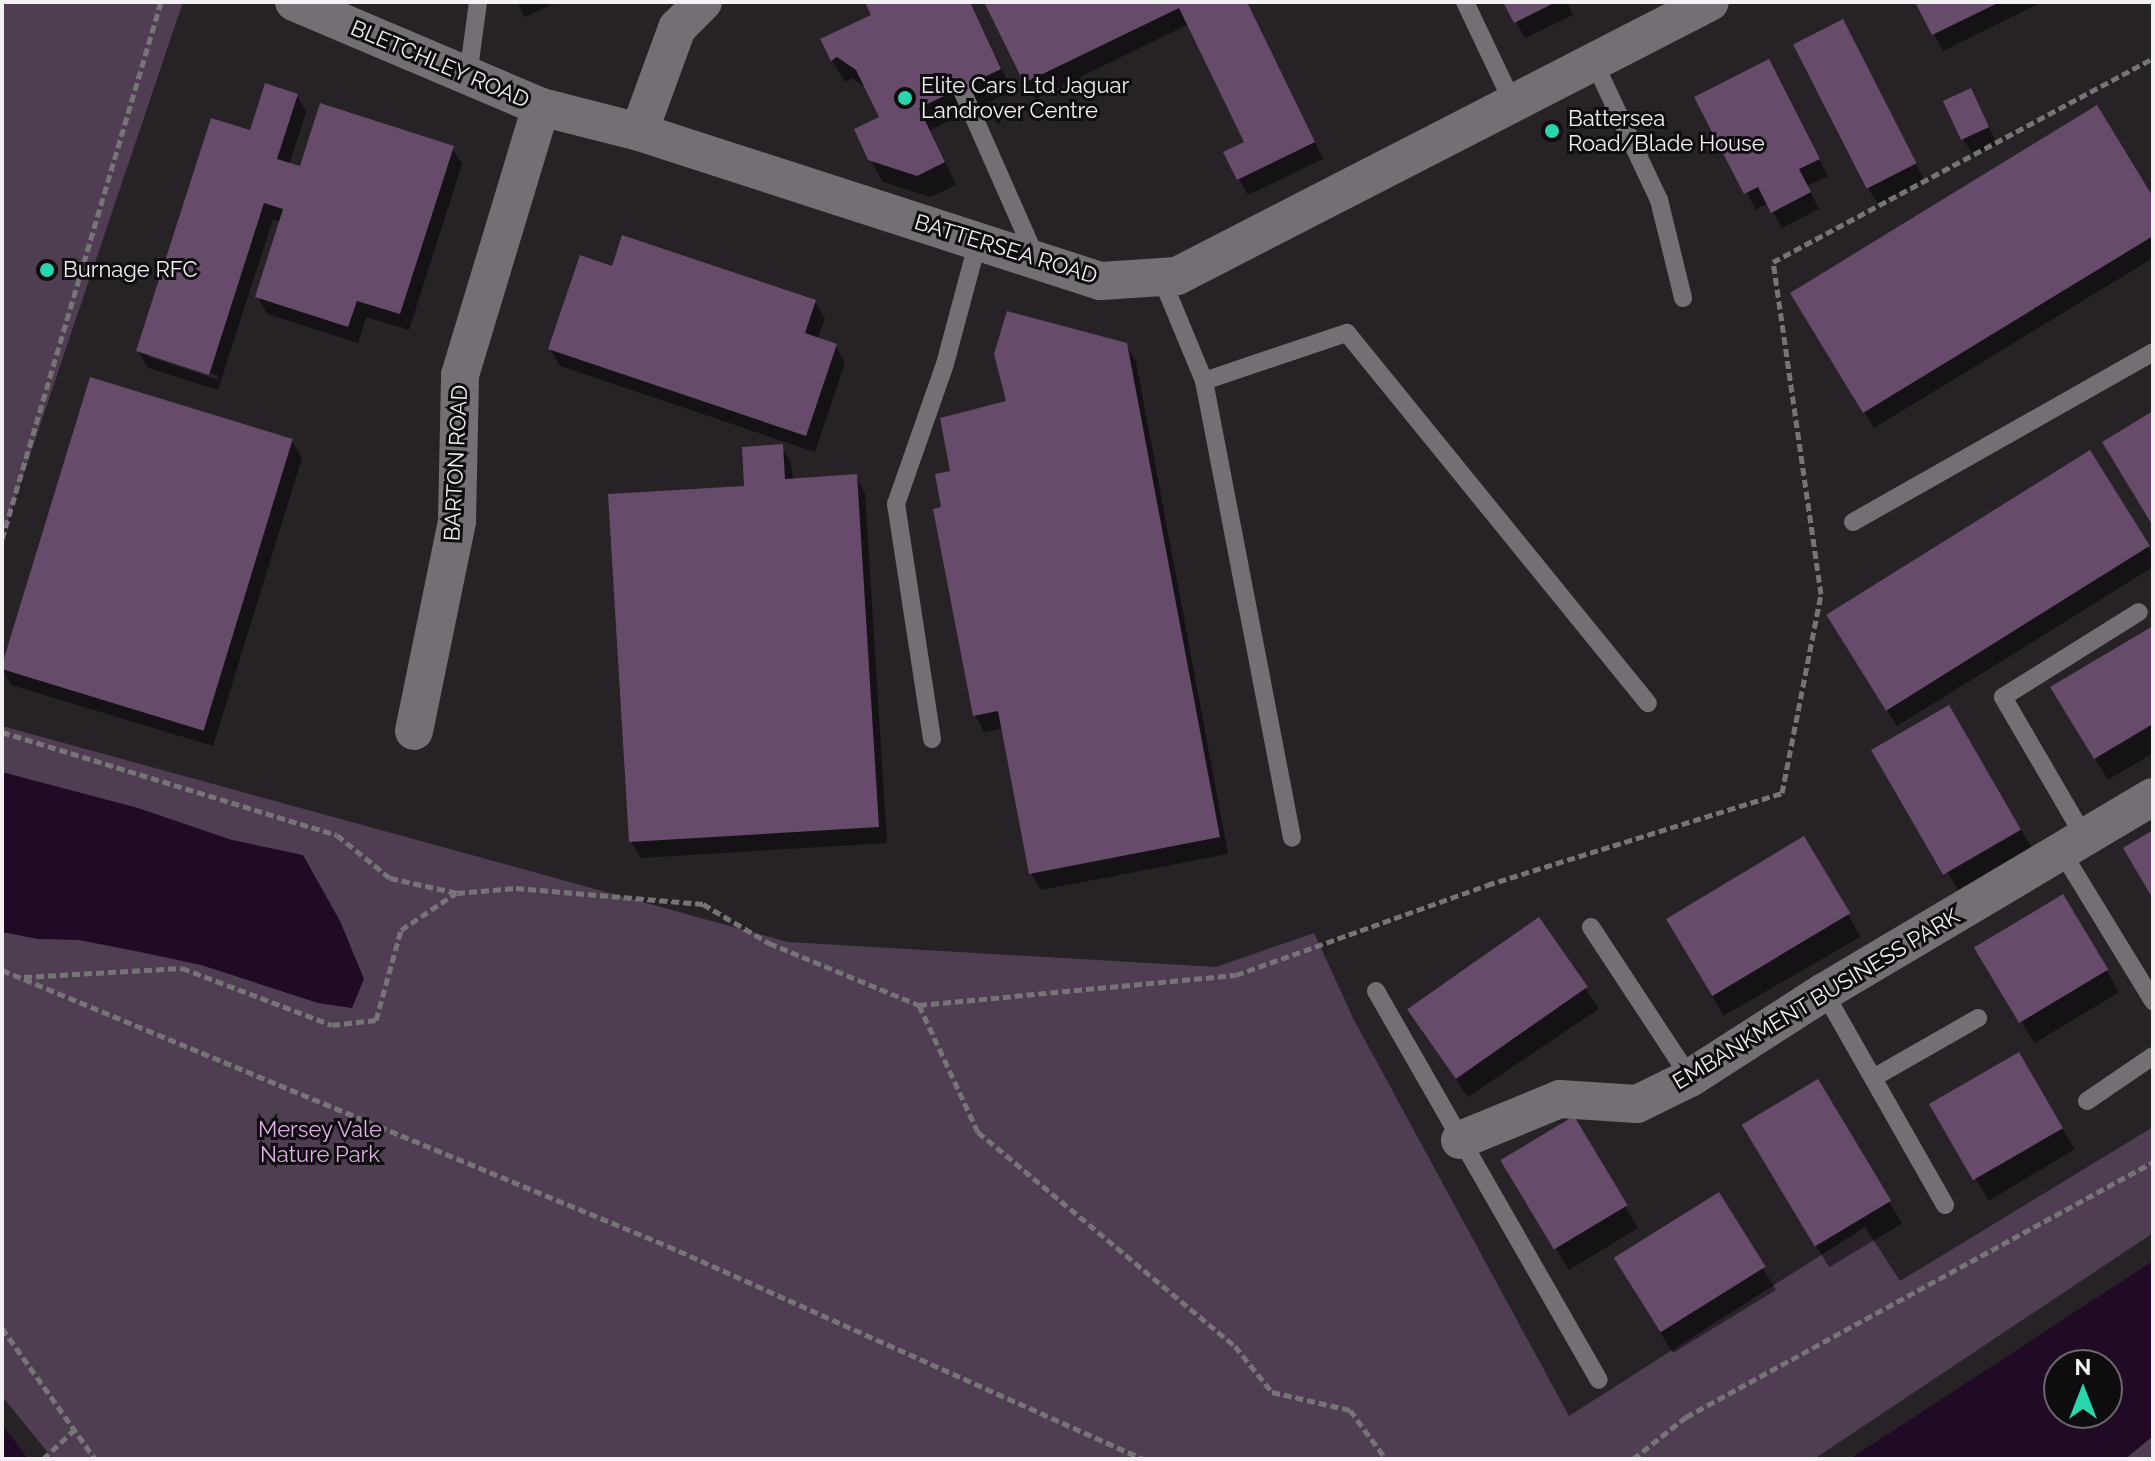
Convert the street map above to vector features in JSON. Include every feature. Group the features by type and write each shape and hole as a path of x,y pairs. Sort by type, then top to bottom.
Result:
{"street":[{"name":"BLETCHLEY ROAD","path":"294,2 541,107"},
{"path":"639,132 677,28 703,2"},
{"name":"BATTERSEA ROAD","path":"541,107 639,132 1101,281 1177,276 1710,2"},
{"name":"BARTON ROAD","path":"414,731 457,521 460,375 541,107"},
{"name":"EMBANKMENT BUSINESS PARK","path":"1460,1140 1560,1099 1637,1104 1690,1078 1824,992 2153,797"}],"lane":[{"path":"468,76 478,2"},
{"path":"1465,2 1513,103"},
{"path":"1594,62 1659,200 1683,298"},
{"path":"961,88 1037,260"},
{"path":"932,739 896,504 945,364 978,241"},
{"path":"1161,277 1204,381 1292,838"},
{"path":"1204,381 1347,333 1648,703"},
{"path":"1853,522 2153,352"},
{"path":"2139,612 2003,697 2153,1001"},
{"path":"1591,927 1690,1078"},
{"path":"1376,991 1599,1380"},
{"path":"1824,992 1945,1205"},
{"path":"1873,1078 1978,1018"},
{"path":"2087,1101 2153,1056"}],"path":[{"path":"2,539 161,2"},
{"path":"2,732 337,835 390,878 457,893 516,888 703,904 769,943 919,1005 978,1132 1235,1346 1272,1392 1350,1410 1386,1459"},
{"path":"21,977 182,968 332,1025 376,1020 401,930 457,893"},
{"path":"2,970 668,1246 1143,1459"},
{"path":"1633,1459 1686,1417 2153,1162"},
{"path":"2,1328 95,1459"},
{"path":"43,1459 74,1430"}],"green space":[{"name":"Burnage RFC","path":"2,2 183,2 2,538"},
{"name":"Mersey Vale Nature Park","path":"2,726 788,942 1216,967 1314,933 1354,1020 1569,1416 1865,1227 1900,1281 2153,1127 2153,1233 1814,1459 53,1459 2,1396"},
{"path":"2153,1436 2153,1459 2125,1459"}],"shaded area":[{"path":"2,772 138,808 232,840 303,855 340,921 364,979 352,1008 318,1003 201,965 79,940 38,939 2,932"},
{"path":"2153,1261 2153,1436 2125,1459 1850,1459"},
{"path":"2,1424 28,1459 2,1459"}],"building":[{"name":"Elite Cars Ltd Jaguar Landrover Centre","path":"865,2 970,2 1001,69 919,108 945,162 917,176 868,160 854,129 879,117 856,70 837,57 831,61 820,39 871,15"},
{"path":"984,2 1247,2 1315,142 1237,180 1223,152 1244,142 1179,8 1024,83"},
{"path":"1503,2 1556,2 1514,23"},
{"path":"1915,2 2000,2 1932,35"},
{"path":"1843,19 1917,163 1867,189 1793,44"},
{"path":"1769,59 1820,159 1799,169 1811,192 1771,213 1758,187 1744,194 1694,97"},
{"path":"265,83 298,94 277,159 300,166 320,103 454,146 400,314 357,301 348,327 255,297 283,209 264,203 209,375 136,351 211,118 250,130"},
{"path":"1971,88 1989,127 1961,140 1943,101"},
{"path":"2097,105 2153,197 2153,236 1863,413 1790,293"},
{"path":"622,235 816,300 805,333 837,344 806,436 548,349 580,255 612,266"},
{"path":"1007,311 1127,343 1220,837 1029,874 998,711 973,716 933,509 941,507 935,474 950,471 940,418 1006,401 994,354"},
{"path":"90,377 293,439 204,731 2,669"},
{"path":"2153,411 2153,526 2102,442"},
{"path":"783,444 785,479 857,474 879,827 629,842 608,494 744,486 742,447"},
{"path":"2090,450 2150,546 1886,711 1826,615"},
{"path":"2153,626 2153,724 2094,759 2050,687"},
{"path":"1949,705 2021,830 1943,875 1871,750"},
{"path":"2153,830 2153,899 2123,848"},
{"path":"1804,836 1850,913 1712,996 1666,919"},
{"path":"2063,894 2108,969 2019,1023 1974,948"},
{"path":"1539,917 1588,987 1456,1079 1407,1009"},
{"path":"2019,1052 2063,1128 1973,1180 1929,1104"},
{"path":"1818,1079 1891,1201 1815,1247 1742,1125"},
{"path":"1574,1116 1628,1205 1554,1249 1500,1160"},
{"path":"1719,1192 1766,1267 1660,1332 1614,1258"}],"place":[{"name":"Elite Cars Ltd Jaguar Landrover Centre","path":"905,98"},
{"name":"Battersea Road/Blade House","path":"1552,131"},
{"name":"Burnage RFC","path":"47,270"}]}
